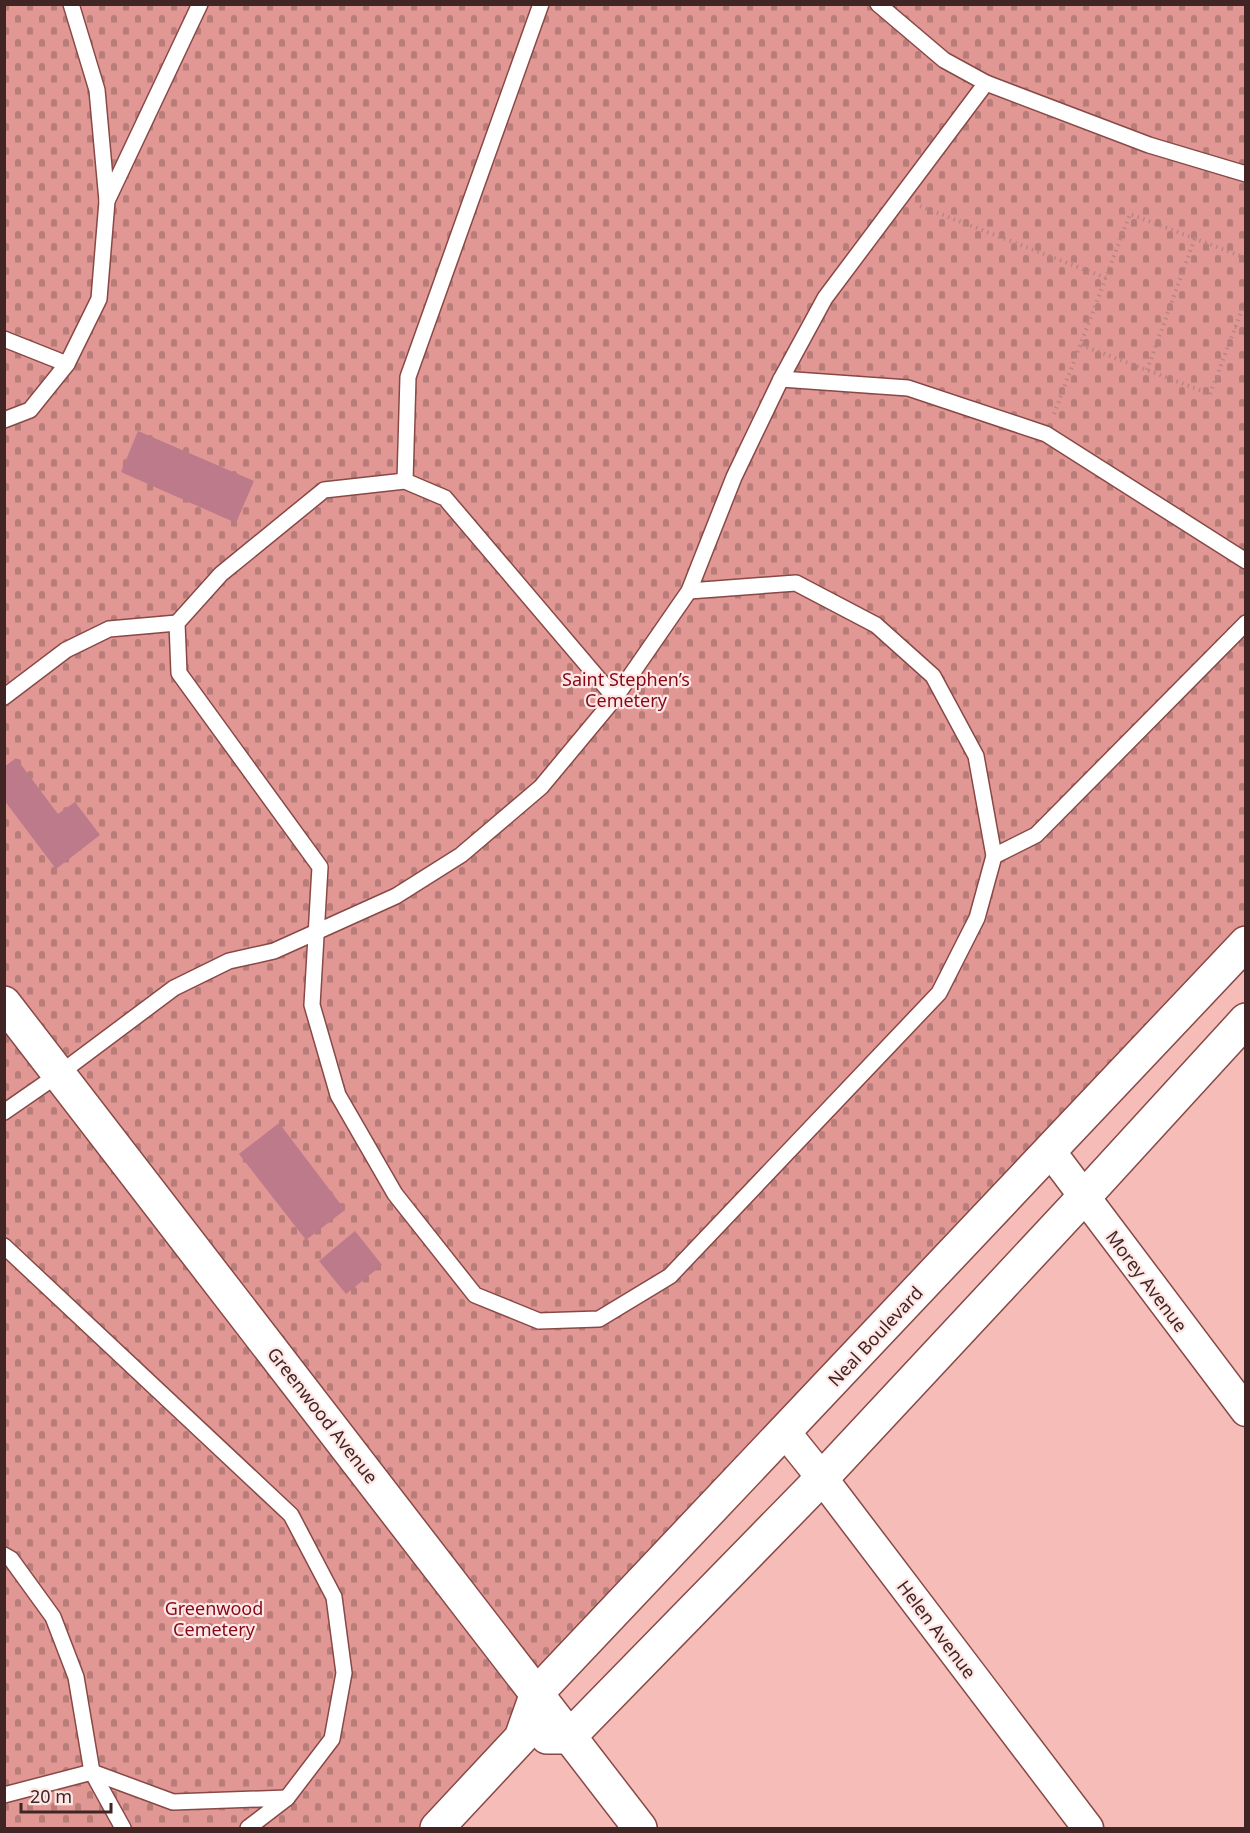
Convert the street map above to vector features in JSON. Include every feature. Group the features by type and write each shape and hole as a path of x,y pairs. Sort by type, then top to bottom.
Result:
{"street":[{"name":"Neal Boulevard","path":"437,1828 521,1738 537,1694 1245,943"},
{"name":"Greenwood Avenue","path":"4,1003 640,1828"},
{"path":"521,1738 569,1737 822,1478 1084,1197 1245,1020"},
{"name":"Morey Avenue","path":"1050,1151 1245,1411"},
{"name":"Helen Avenue","path":"784,1431 1088,1828"}],"lane":[{"path":"4,420 30,410 67,364 99,299 107,201 97,90 71,4"},
{"path":"107,201 200,4"},
{"path":"405,481 408,377 541,4"},
{"path":"878,4 944,60 986,83 1149,145 1245,174"},
{"path":"4,1112 174,988 230,961 274,951 396,896 461,855 541,787 615,698 689,591 734,477 781,379 825,298 986,83"},
{"path":"4,339 67,364"},
{"path":"781,379 908,388 1046,434 1245,561"},
{"path":"4,697 66,650 109,629 177,623 221,574 324,490 405,481 445,498 615,698"},
{"path":"177,623 179,673 320,867 312,1005 338,1095 395,1194 475,1295 539,1321 599,1319 670,1276 939,993 977,918 994,856 976,756 933,676 876,626 795,583 689,591"},
{"path":"994,856 1036,835 1245,623"},
{"path":"4,1246 291,1515 334,1597 344,1673 332,1739 287,1798 248,1828"},
{"path":"4,1555 11,1559 53,1617 76,1677 92,1772 123,1828"},
{"path":"4,1795 92,1772 172,1802 287,1798"}],"path":[{"path":"900,198 1106,278"},
{"path":"1046,434 1130,214 1245,258"},
{"path":"1146,370 1195,238"},
{"path":"1081,345 1210,394 1245,298"},
{"path":"1235,327 1245,331"}],"green space":[{"name":"Saint Stephen’s Cemetery","path":"5,5 1245,5 1245,943 537,1693 437,1828 5,1828"}],"building":[{"path":"138,431 254,481 236,523 121,472"},
{"path":"16,758 58,814 75,802 100,835 56,869 4,800 4,767"},
{"path":"279,1123 345,1210 306,1240 239,1154"},
{"path":"355,1231 382,1265 346,1294 319,1261"}],"park label":[{"name":"Greenwood Cemetery","path":"214,1618"}]}
